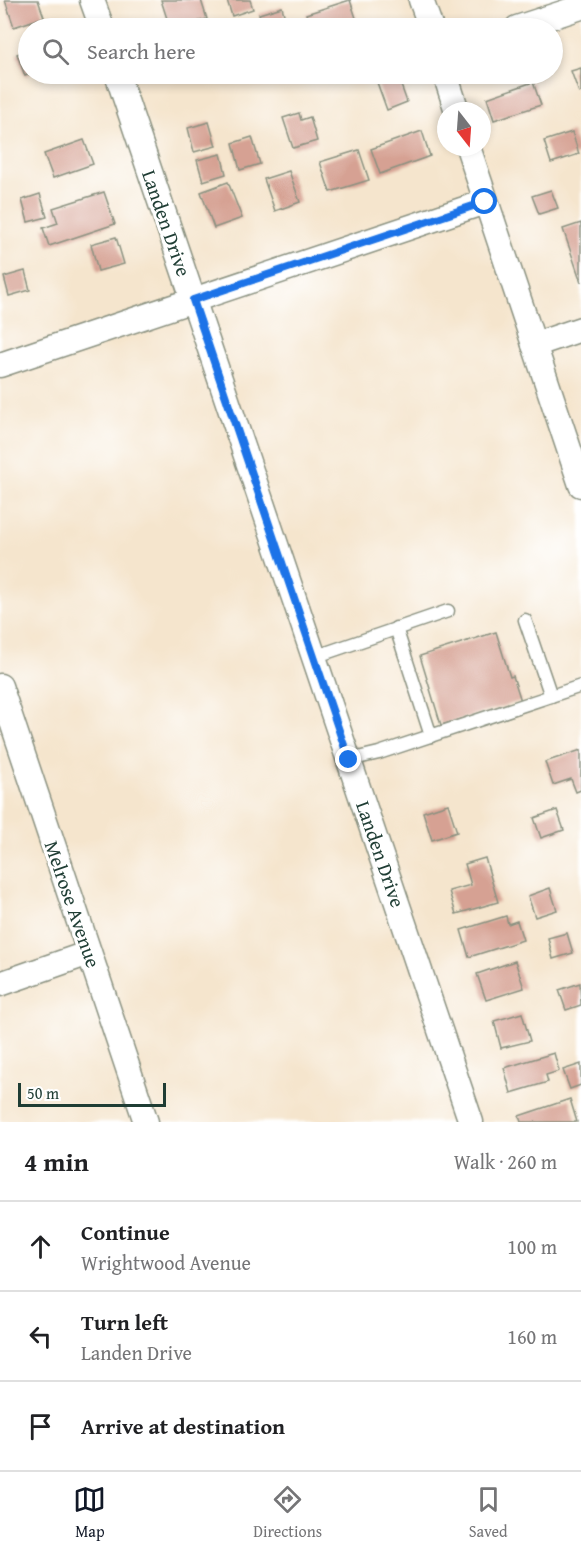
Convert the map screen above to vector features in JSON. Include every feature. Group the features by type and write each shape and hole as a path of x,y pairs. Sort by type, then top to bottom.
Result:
{"street":[{"path":"92,0 98,18"},
{"path":"421,0 427,18"},
{"path":"549,18 581,8"},
{"name":"Landen Drive","path":"120,84 471,1122"},
{"path":"448,84 454,102"},
{"path":"471,156 581,484"},
{"path":"0,365 485,202"},
{"path":"534,345 581,329"},
{"name":"Melrose Avenue","path":"0,686 146,1122"},
{"path":"0,984 89,952"}],"lane":[{"path":"314,657 448,611"},
{"path":"525,620 551,696"},
{"path":"396,628 431,736"},
{"path":"349,760 379,753 581,686"}],"building":[{"path":"5,0 38,0 44,17 18,18 18,26 14,27"},
{"path":"161,0 201,0 207,18 167,18"},
{"path":"227,0 250,0 253,9 232,16"},
{"path":"350,0 356,18 307,18 306,14"},
{"path":"282,7 285,18 260,18 259,14"},
{"path":"581,68 581,92 579,93 571,71"},
{"path":"378,84 401,84 407,102 387,110"},
{"path":"527,84 534,84 541,105 494,120 491,102 488,102 487,98"},
{"path":"299,113 301,120 310,117 317,141 293,148 283,118"},
{"path":"209,122 216,146 194,152 188,128"},
{"path":"422,131 430,156 380,174 371,149"},
{"path":"572,132 579,154 551,163 544,141"},
{"path":"252,137 260,164 240,170 233,143"},
{"path":"84,140 93,164 53,178 44,154"},
{"path":"359,150 369,180 330,192 320,162"},
{"path":"221,154 226,174 203,181 197,160"},
{"path":"289,171 300,202 275,211 264,179"},
{"path":"228,182 242,218 214,228 201,192"},
{"path":"551,190 558,208 539,214 532,196"},
{"path":"104,192 115,224 49,246 43,228 58,223 53,208"},
{"path":"40,194 47,217 28,222 22,200"},
{"path":"581,223 581,282 563,229"},
{"path":"116,237 124,264 98,271 91,244"},
{"path":"25,271 30,290 9,296 4,277"},
{"path":"496,632 510,677 513,676 521,701 441,725 420,656"},
{"path":"581,750 581,790 576,792 571,779 553,785 545,762"},
{"path":"448,804 457,832 432,840 423,812"},
{"path":"557,810 564,830 541,838 534,818"},
{"path":"485,858 498,902 456,914 449,891 471,885 465,864"},
{"path":"550,888 557,910 535,917 528,896"},
{"path":"506,916 508,924 517,921 523,940 469,957 461,930"},
{"path":"567,933 573,953 553,959 548,938"},
{"path":"515,961 524,988 486,1000 477,974"},
{"path":"580,983 581,1005 566,1010 559,990"},
{"path":"522,1013 530,1041 501,1048 494,1021"},
{"path":"554,1053 559,1071 546,1075 548,1082 511,1093 504,1068"},
{"path":"581,1064 581,1085 570,1089 563,1070"},
{"path":"570,1099 577,1122 521,1122 519,1116"}],"route":[{"path":"349,760 193,300 485,202"}]}
